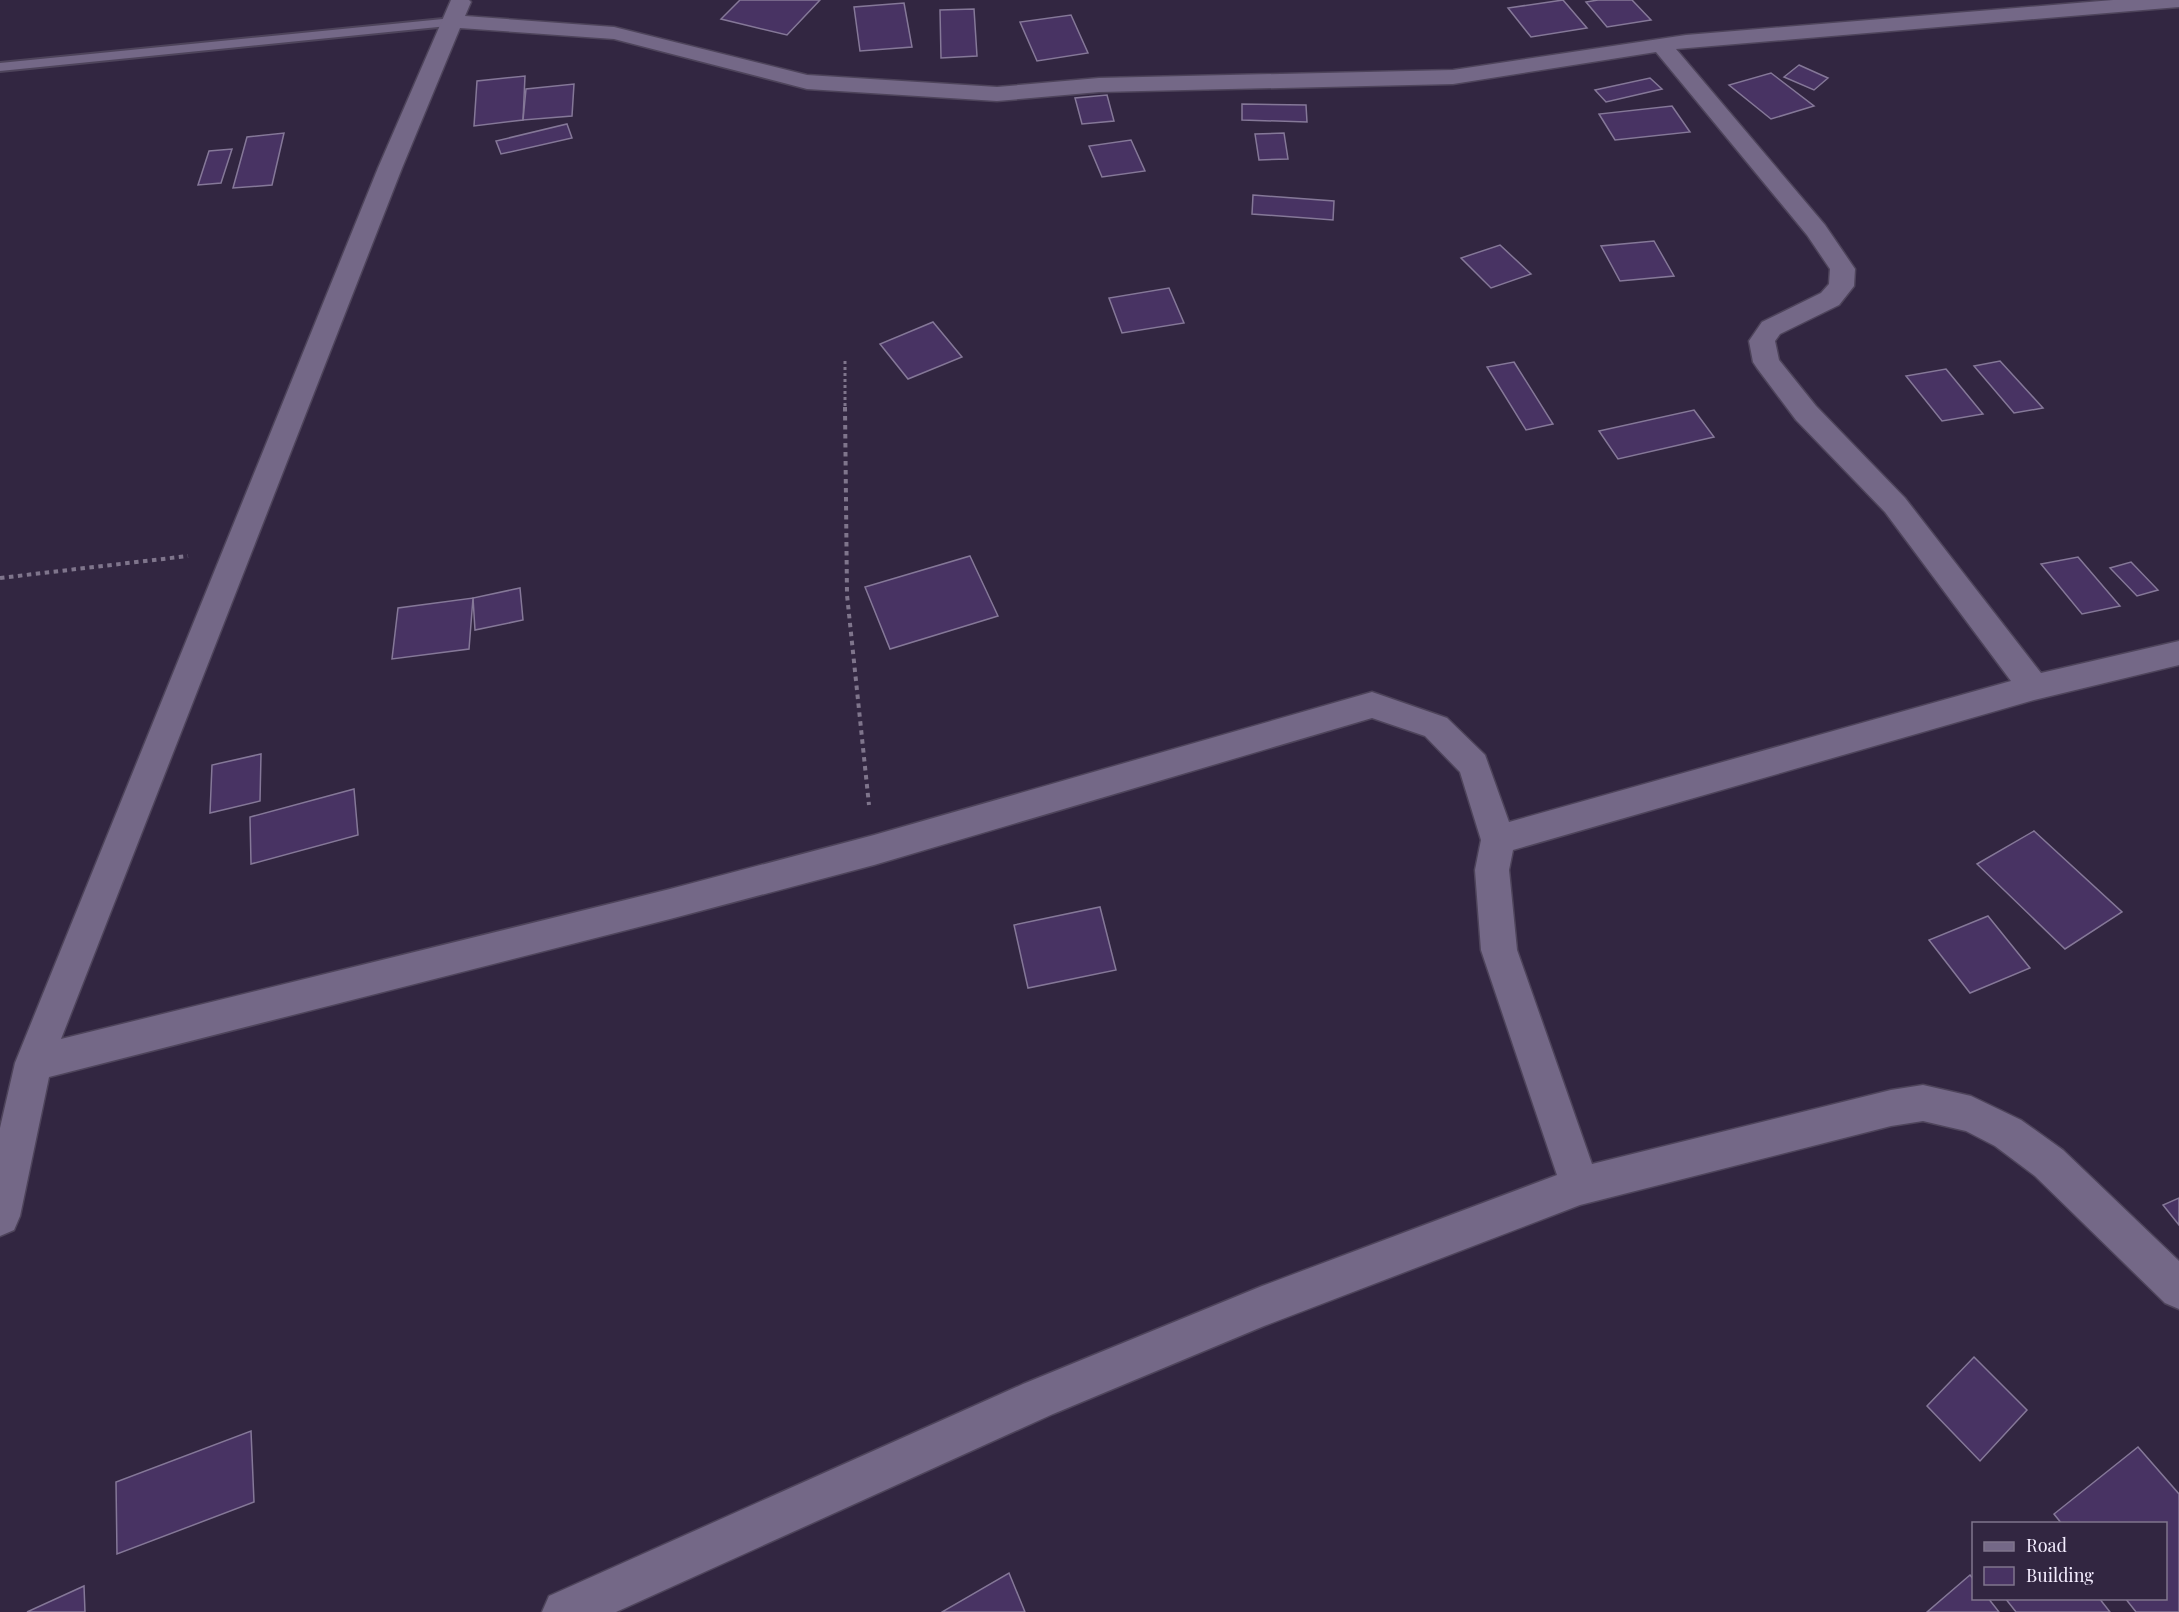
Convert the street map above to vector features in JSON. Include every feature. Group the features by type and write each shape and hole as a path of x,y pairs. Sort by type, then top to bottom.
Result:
{"street":[{"path":"0,1216 33,1063 390,168 457,11 483,22 614,33 807,82 997,94 1109,85 1453,77 1686,41 2179,1"},
{"path":"1660,45 1816,230 1843,269 1841,286 1830,298 1771,328 1762,341 1766,362 1806,413 1895,505 2034,687"},
{"path":"1498,840 2034,687 2179,652"},
{"path":"33,1063 670,904 874,850 1372,705 1436,727 1474,765 1498,840 1492,870 1499,950 1580,1186"},
{"path":"565,1612 1038,1399 1262,1306 1580,1186 1891,1108 1923,1103 1971,1114 2008,1133 2049,1163 2179,1289"}],"lane":[{"path":"0,68 457,11"}],"path":[{"path":"845,361 848,595 874,850"},
{"path":"0,578 236,551"}],"building":[{"path":"740,0 820,0 787,35 721,19"},
{"path":"1563,0 1587,28 1531,37 1508,8"},
{"path":"1632,0 1651,20 1607,27 1586,2"},
{"path":"904,3 912,47 860,51 854,7"},
{"path":"974,9 977,56 941,58 940,10"},
{"path":"1071,15 1088,53 1037,61 1020,22"},
{"path":"1799,65 1828,78 1814,90 1784,77"},
{"path":"1771,73 1814,106 1771,119 1729,85"},
{"path":"525,76 523,120 474,126 477,81"},
{"path":"1650,78 1662,89 1606,102 1595,90"},
{"path":"574,84 572,116 523,120 526,89"},
{"path":"1107,95 1114,121 1082,124 1075,98"},
{"path":"1242,104 1306,105 1307,122 1242,120"},
{"path":"1672,106 1690,132 1615,140 1599,114"},
{"path":"567,124 572,138 501,154 496,141"},
{"path":"284,133 272,185 233,188 247,137"},
{"path":"1284,133 1288,159 1259,160 1255,134"},
{"path":"1131,140 1145,171 1102,177 1089,146"},
{"path":"232,149 221,183 198,185 209,151"},
{"path":"1253,195 1334,201 1333,220 1252,214"},
{"path":"1654,241 1674,276 1620,281 1601,246"},
{"path":"1500,245 1531,274 1491,288 1461,258"},
{"path":"1169,288 1184,323 1122,333 1109,298"},
{"path":"933,322 962,357 908,379 880,344"},
{"path":"2000,361 2043,408 2014,413 1974,366"},
{"path":"1514,362 1553,424 1526,430 1487,367"},
{"path":"1946,369 1983,414 1942,421 1906,376"},
{"path":"1694,410 1714,437 1618,459 1599,431"},
{"path":"970,556 998,616 890,649 865,587"},
{"path":"2078,557 2120,606 2082,614 2041,564"},
{"path":"2131,562 2158,590 2137,596 2110,568"},
{"path":"520,588 523,620 475,630 473,598"},
{"path":"473,598 469,649 392,659 398,608"},
{"path":"261,754 260,801 210,813 212,765"},
{"path":"354,789 358,835 251,864 250,817"},
{"path":"2034,831 2122,912 2065,949 1977,864"},
{"path":"1100,907 1116,970 1028,988 1014,925"},
{"path":"1988,916 2030,968 1970,993 1929,940"},
{"path":"2179,1198 2179,1225 2163,1205"},
{"path":"1974,1357 2027,1410 1980,1461 1927,1406"},
{"path":"251,1431 254,1502 117,1554 116,1482"},
{"path":"2138,1447 2179,1494 2179,1612 2136,1612 2127,1600 2167,1600 2167,1522 2060,1522 2054,1514"},
{"path":"1009,1573 1025,1612 942,1612"},
{"path":"1970,1575 1972,1600 1990,1600 1999,1612 1927,1612"},
{"path":"84,1586 85,1612 27,1612"},
{"path":"2007,1600 2101,1600 2110,1612 2016,1612"}]}
